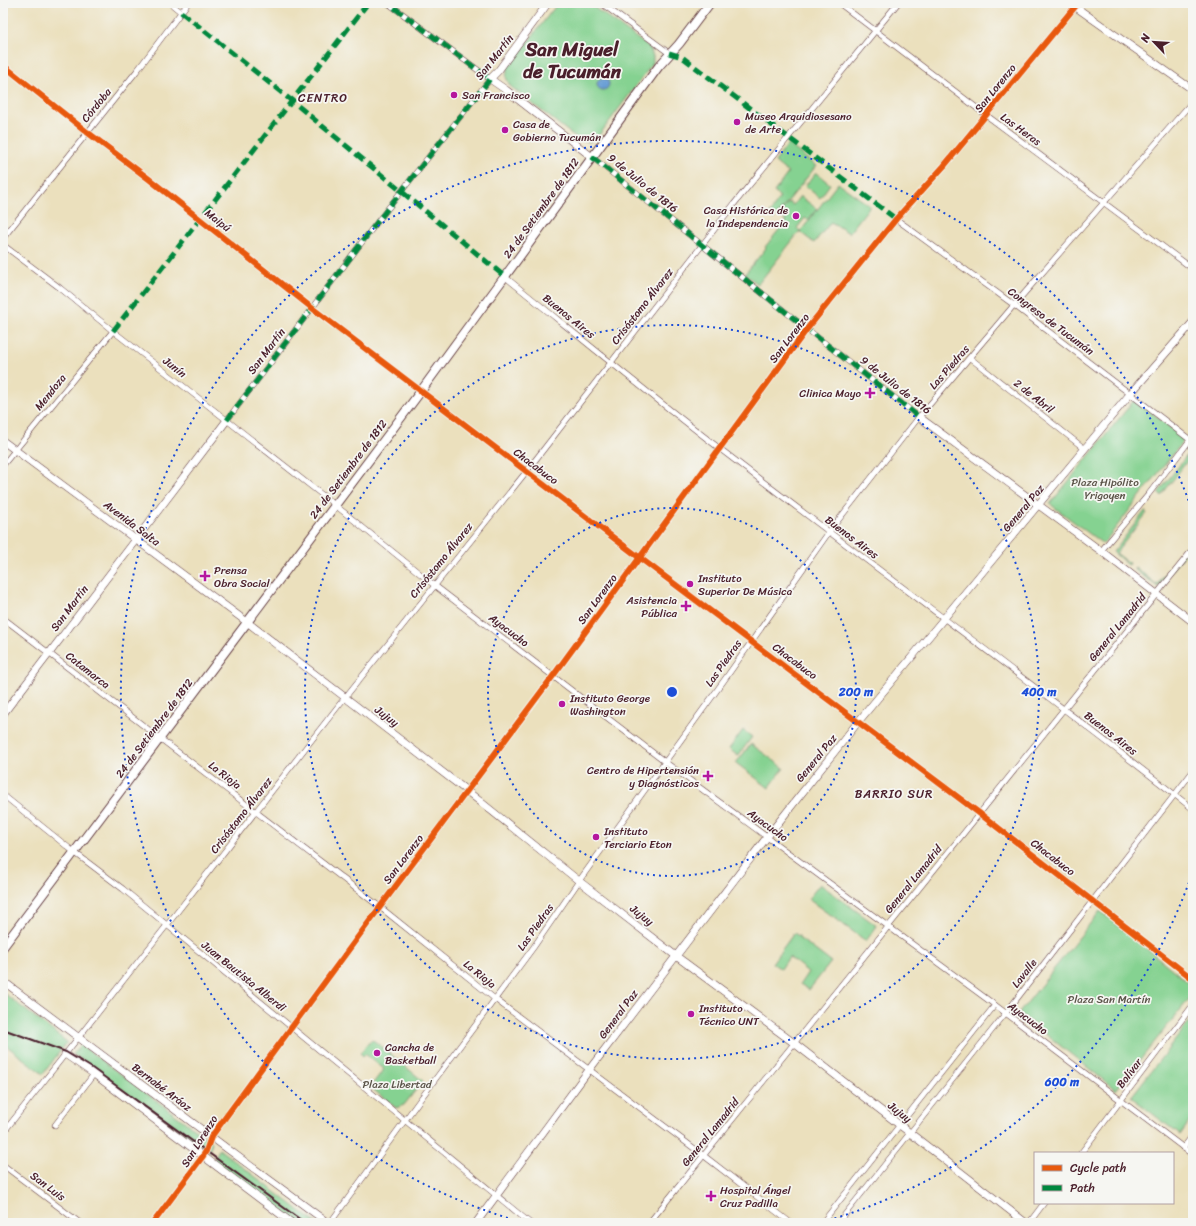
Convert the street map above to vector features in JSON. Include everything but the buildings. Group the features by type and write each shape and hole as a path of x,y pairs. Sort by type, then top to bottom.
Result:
{"main road":[{"name":"24 de Setiembre de 1812","path":"3,947 421,391 669,53 679,44 710,3"}],"street":[{"path":"170,3 181,12"},
{"name":"Córdoba","path":"3,238 136,72 188,3"},
{"path":"388,3 592,157"},
{"name":"San Martín","path":"3,714 378,221 498,70 548,3"},
{"path":"601,3 669,53"},
{"name":"Las Heras","path":"839,3 875,32 1193,269"},
{"name":"Crisóstomo Álvarez","path":"3,1133 345,697 526,472 774,155 898,3"},
{"path":"1074,4 1193,90"},
{"name":"San Lorenzo","path":"153,1223 203,1156 211,1137 380,907 553,676 807,329 896,219 944,166 986,115 1074,4"},
{"name":"Maipú","path":"3,65 312,308 421,391"},
{"name":"Las Piedras","path":"329,1223 533,948 579,881 829,532 919,417 1014,305 1193,101"},
{"name":"9 de Julio de 1816","path":"592,157 919,417 1101,551 1193,622"},
{"name":"Congreso de Tucumán","path":"896,219 1014,305 1192,441"},
{"name":"Junín","path":"3,245 60,288 335,505"},
{"name":"Buenos Aires","path":"504,276 720,449 945,618 1193,808"},
{"name":"General Paz","path":"476,1223 589,1070 767,837 858,722 1039,506 1130,394 1193,322"},
{"name":"Mendoza","path":"3,465 113,331"},
{"name":"2 de Abril","path":"970,358 1085,449"},
{"name":"Chacabuco","path":"421,391 526,472 979,813 1193,979"},
{"name":"Avenida Salta","path":"3,441 248,622"},
{"path":"1101,551 1192,441"},
{"name":"Ayacucho","path":"335,505 434,585 665,762 995,1005 1193,1156"},
{"name":"General Lamadrid","path":"649,1223 1193,549"},
{"name":"Catamarca","path":"3,618 50,652 160,738"},
{"name":"Jujuy","path":"248,622 467,791 579,881 676,956 794,1043 1027,1223"},
{"name":"La Rioja","path":"160,738 380,907 495,998 791,1223"},
{"name":"Lavalle","path":"838,1223 1005,1014 1193,771"},
{"name":"Juan Bautista Alberdi","path":"3,795 167,925 530,1223"},
{"name":"Bernabé Aráoz","path":"3,981 211,1137 329,1223"},
{"path":"822,1223 995,1005"},
{"name":"Bolívar","path":"1082,1152 1193,1005"},
{"path":"65,1054 94,1074 292,1223"},
{"path":"55,1125 94,1074"},
{"path":"1183,1148 1193,1135"},
{"name":"San Luis","path":"3,1165 80,1223"},
{"path":"1027,1223 1043,1204"}],"green space":[{"path":"558,3 588,3 649,47 653,56 653,63 600,134 590,142 579,140 510,86 506,77 508,67"},
{"path":"788,144 816,166 774,219 769,215 780,197 774,192 788,173 775,162"},
{"path":"816,173 830,184 820,198 805,186"},
{"path":"838,183 870,206 849,233 831,222 814,243 800,232"},
{"path":"800,196 817,209 808,220 805,218 797,228 800,231 758,284 745,274 786,221 778,215 789,202 793,205"},
{"name":"Plaza Hipólito Yrigoyen","path":"1135,399 1185,439 1103,544 1050,504"},
{"path":"1192,449 1193,453 1161,496 1158,493"},
{"path":"1145,511 1147,513 1116,553 1129,563 1128,565 1113,552"},
{"path":"1184,551 1186,552 1158,587 1134,569 1135,567 1157,585"},
{"path":"743,730 752,737 738,756 729,749"},
{"path":"751,744 784,768 769,788 736,763"},
{"path":"820,884 877,926 866,941 808,899"},
{"name":"Plaza San Martín","path":"1100,911 1193,986 1193,994 1116,1090 1019,1013"},
{"path":"794,933 831,962 809,990 800,984 808,972 789,957 781,969 772,963"},
{"path":"5,994 67,1042 43,1074 3,1043 3,996"},
{"path":"1193,1017 1193,1117 1180,1135 1131,1097"},
{"name":"Plaza Libertad","path":"372,1039 423,1081 404,1105 396,1108 370,1087 384,1069 365,1054 363,1056 360,1053"},
{"path":"81,1045 212,1142 209,1152 73,1054"},
{"path":"219,1149 316,1223 298,1223 214,1160"}],"water":[{"path":"601,78 605,78 609,84 605,90 601,90 597,86 597,82"}],"railway":[{"path":"3,1029 66,1052 92,1068 305,1223"}],"marked path":[{"path":"113,331 368,3"},
{"path":"227,420 378,221 490,79 388,3"},
{"path":"181,12 292,101 504,276"},
{"path":"669,53 682,57 896,219"},
{"path":"592,157 919,417"}],"cycle path":[{"path":"153,1223 203,1156 211,1137 380,907 553,676 807,329 896,219 944,166 1078,3"},
{"path":"3,65 312,308 640,558 979,813 1193,979"}],"place":[{"name":"San Francisco","path":"454,95"},
{"name":"Museo Arquidiosesano de Arte","path":"737,122"},
{"name":"Casa de Gobierno Tucumán","path":"505,130"},
{"name":"Casa Histórica de la Independencia","path":"796,216"},
{"name":"Clinica Mayo","path":"870,393"},
{"name":"Prensa Obra Social","path":"205,576"},
{"name":"Instituto Superior De Música","path":"690,584"},
{"name":"Asistencia Pública","path":"686,606"},
{"name":"Instituto George Washington","path":"562,704"},
{"name":"Centro de Hipertensión y Diagnósticos","path":"708,776"},
{"name":"Instituto Terciario Eton","path":"596,837"},
{"name":"Instituto Técnico UNT","path":"691,1014"},
{"name":"Cancha de Basketball","path":"377,1053"},
{"name":"Hospital Ángel Cruz Padilla","path":"711,1196"}],"district":[{"name":"San Miguel de Tucumán","path":"572,60"},
{"name":"CENTRO","path":"323,98"},
{"name":"BARRIO SUR","path":"894,794"}]}
